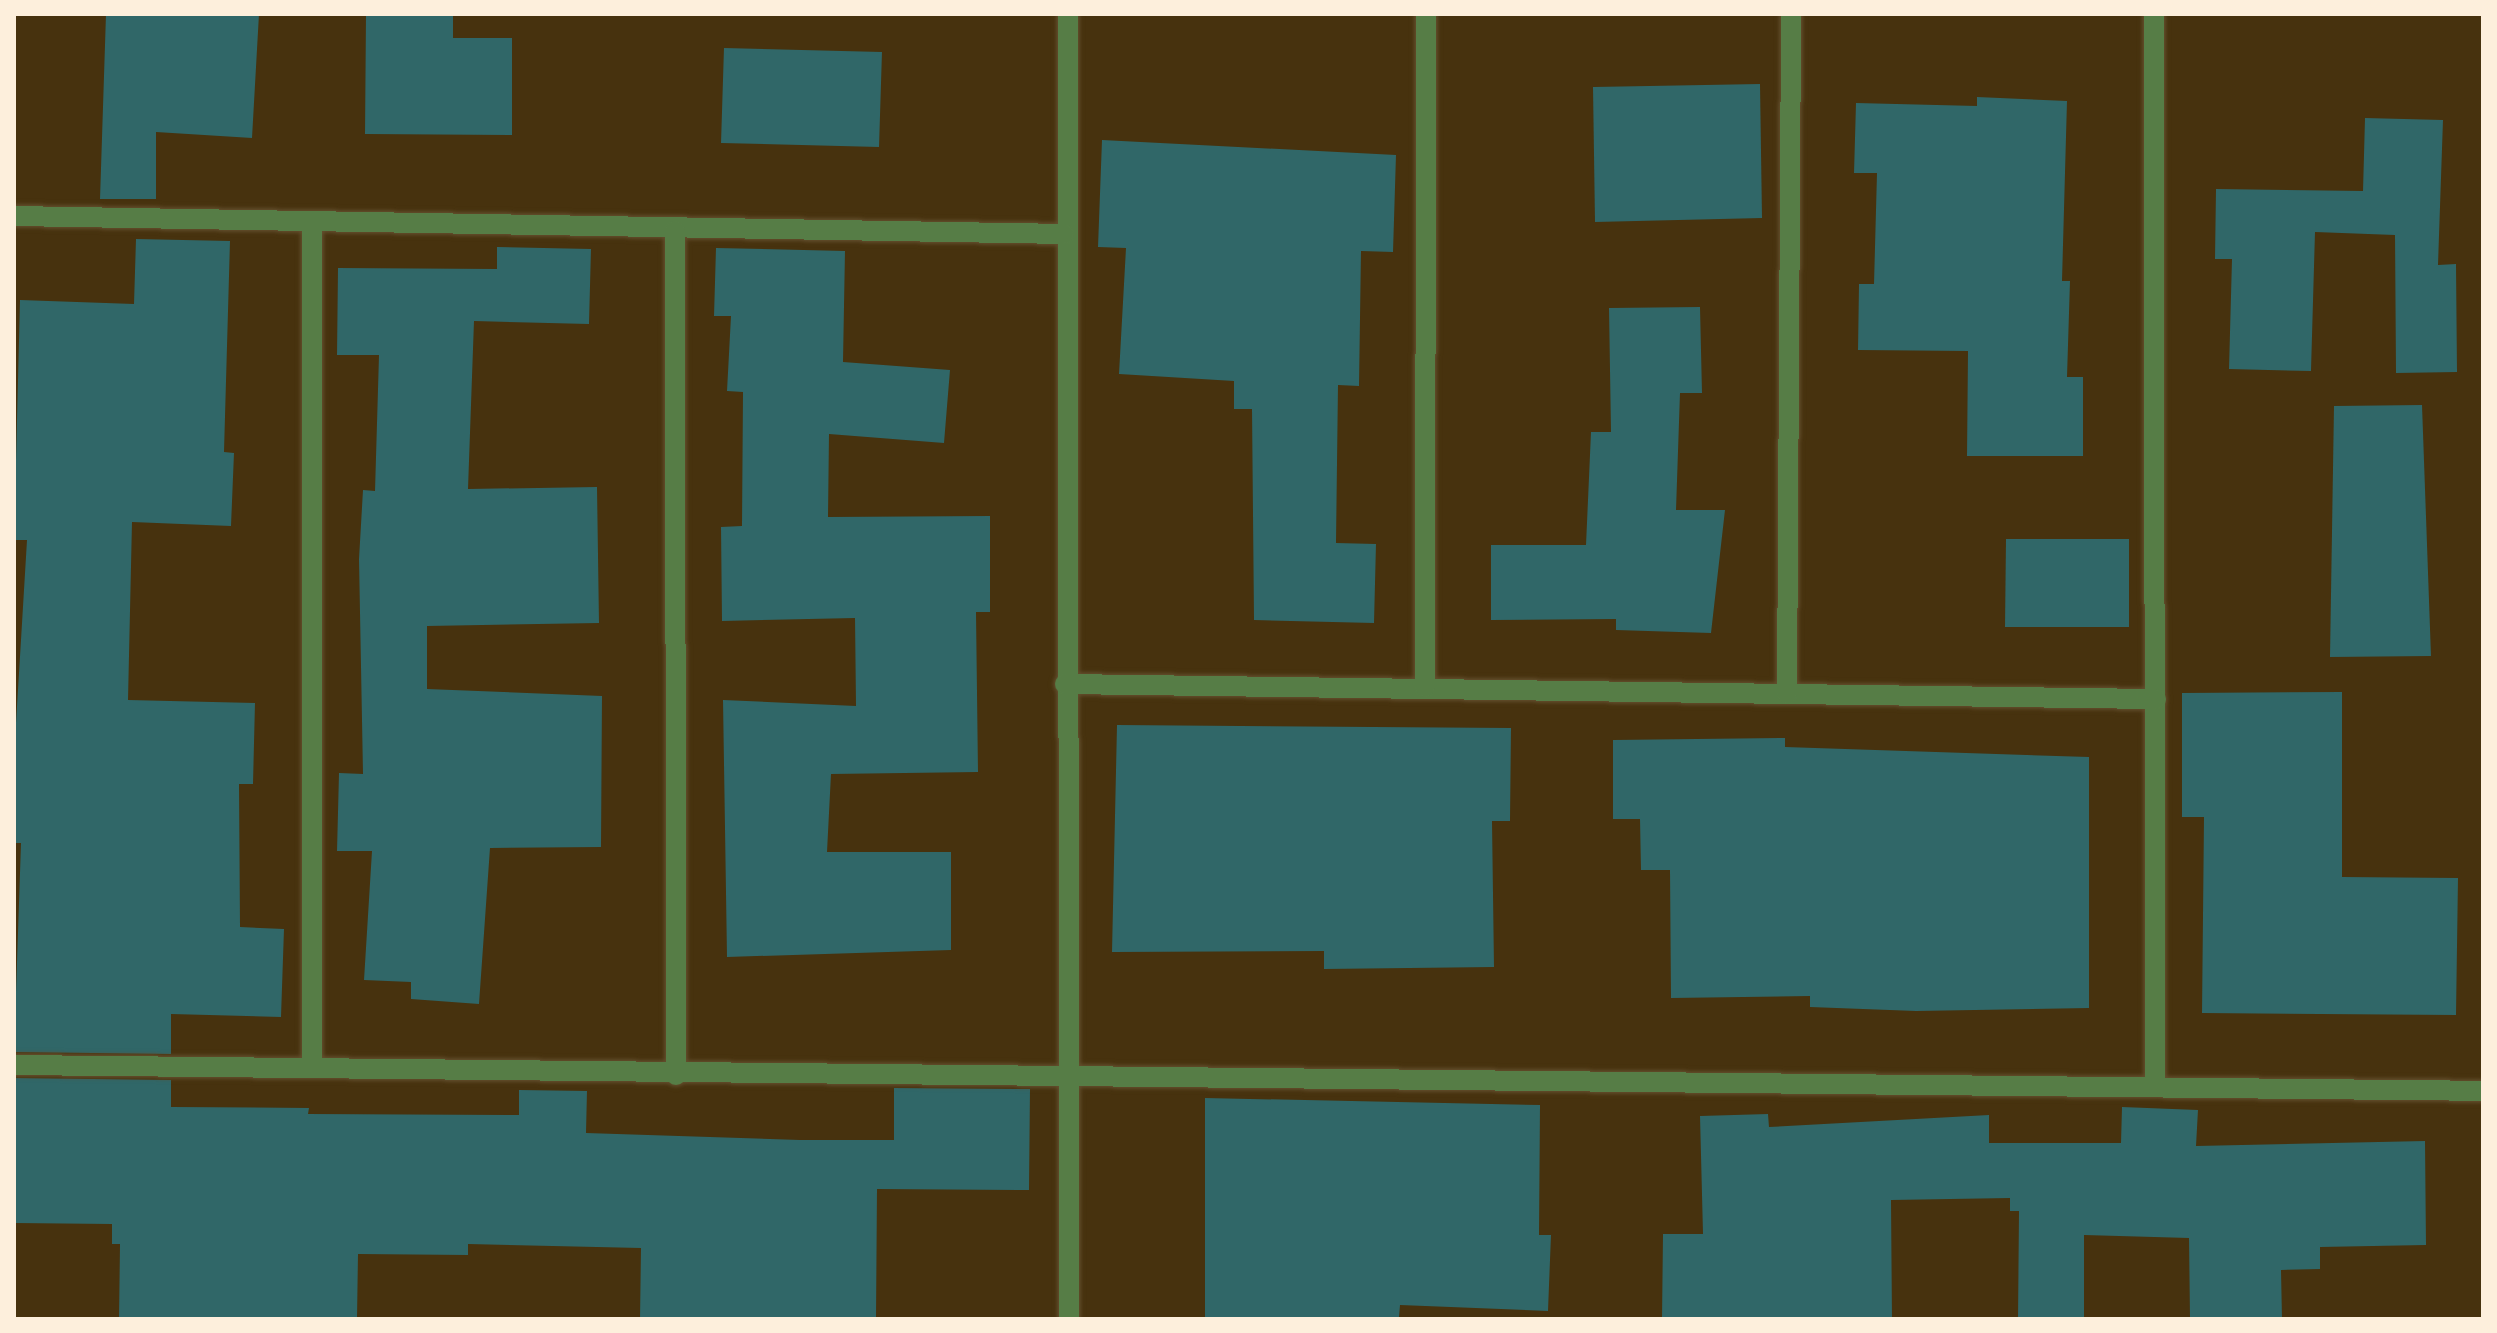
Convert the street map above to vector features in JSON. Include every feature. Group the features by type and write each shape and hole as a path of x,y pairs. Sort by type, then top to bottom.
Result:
{"street":[{"path":"1068,14 1064,234 1069,1319"},
{"path":"1425,687 1426,14"},
{"path":"1787,694 1791,14"},
{"path":"2154,14 2155,1086"},
{"path":"14,216 675,231 1064,234"},
{"path":"312,222 312,1067"},
{"path":"675,231 676,1075"},
{"path":"1065,684 2156,699"},
{"path":"14,1065 312,1067 676,1075 1070,1074 2483,1091"}],"building":[{"path":"106,14 259,14 252,138 156,132 156,199 100,199"},
{"path":"366,14 453,14 453,38 512,38 512,135 365,134"},
{"path":"724,48 882,52 879,147 721,143"},
{"path":"1760,84 1762,218 1595,222 1593,87"},
{"path":"1977,97 2067,101 2062,281 2070,281 2067,377 2083,377 2083,456 1967,456 1968,351 1858,350 1859,284 1874,284 1877,173 1854,173 1856,103 1977,106"},
{"path":"2365,118 2443,120 2438,265 2456,264 2457,372 2396,373 2395,235 2315,232 2311,371 2229,369 2232,259 2215,259 2216,189 2363,191"},
{"path":"1102,140 1396,155 1393,252 1361,251 1359,386 1338,385 1336,543 1376,544 1374,623 1254,620 1252,409 1234,409 1234,381 1119,374 1126,248 1098,247"},
{"path":"136,239 230,241 224,452 234,453 231,526 132,522 128,700 255,703 253,784 239,784 240,927 284,929 281,1017 171,1014 171,1054 14,1052 21,843 14,843 14,756 27,540 14,540 20,300 134,304"},
{"path":"497,247 591,249 589,324 474,321 468,489 597,487 599,623 427,626 427,689 602,696 601,847 490,848 479,1004 411,999 411,982 364,980 372,851 337,851 339,773 363,774 359,559 363,490 375,491 379,355 337,355 338,268 497,269"},
{"path":"716,248 845,251 843,362 950,370 944,443 829,434 828,517 990,516 990,612 976,612 978,772 831,774 827,852 951,852 951,950 727,957 723,700 856,706 855,618 722,621 721,527 742,526 743,392 727,391 731,316 714,316"},
{"path":"1700,307 1702,393 1680,393 1676,510 1725,510 1711,633 1616,630 1616,619 1491,620 1491,545 1586,545 1591,432 1611,432 1609,308"},
{"path":"2422,405 2431,656 2330,657 2334,406"},
{"path":"2006,539 2129,539 2129,627 2005,627"},
{"path":"2342,692 2342,877 2458,878 2456,1015 2202,1013 2204,817 2182,817 2182,693"},
{"path":"1117,725 1511,728 1510,821 1492,821 1494,967 1324,969 1324,951 1112,952"},
{"path":"1785,738 1785,747 2089,757 2089,1008 1916,1011 1810,1007 1810,996 1671,998 1670,870 1641,870 1640,819 1613,819 1613,740"},
{"path":"14,1078 171,1080 171,1107 309,1108 308,1114 519,1115 519,1090 587,1091 586,1133 800,1140 894,1140 894,1088 1030,1089 1029,1190 877,1189 876,1319 640,1319 641,1248 468,1244 468,1255 358,1254 357,1319 119,1319 120,1244 112,1244 112,1224 14,1223"},
{"path":"1205,1098 1540,1105 1539,1235 1551,1235 1548,1311 1400,1305 1399,1317 1205,1319"},
{"path":"2122,1107 2198,1110 2196,1146 2425,1141 2426,1245 2320,1247 2320,1269 2281,1270 2282,1319 2190,1319 2189,1238 2084,1235 2084,1319 2018,1319 2019,1211 2010,1211 2010,1198 1891,1200 1892,1319 1662,1319 1663,1234 1703,1234 1700,1116 1768,1114 1769,1127 1989,1115 1989,1143 2121,1143"}]}
